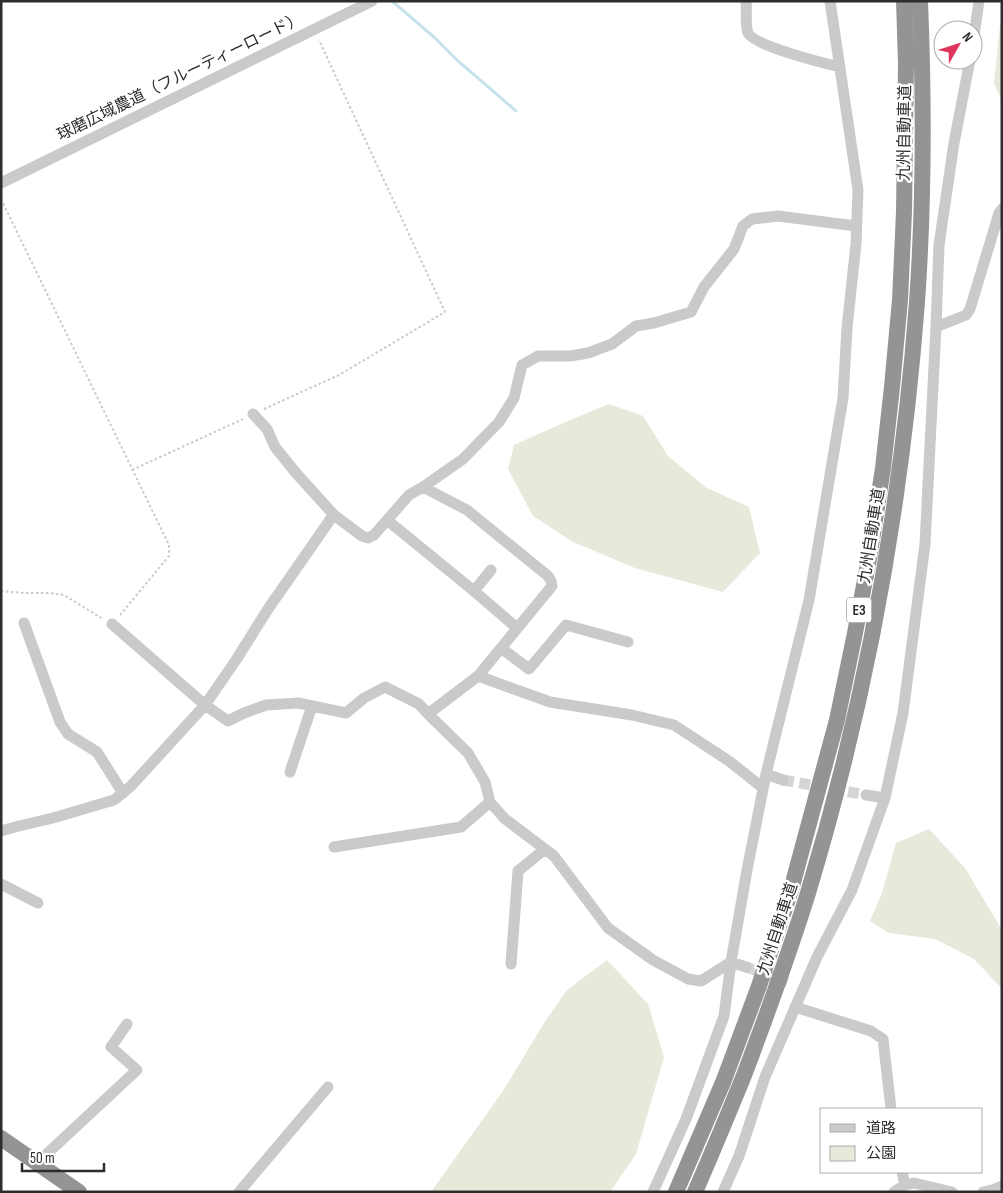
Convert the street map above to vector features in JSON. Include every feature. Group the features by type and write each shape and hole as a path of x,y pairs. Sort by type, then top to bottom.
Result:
{"highway":[{"path":"899,1 906,63"},
{"name":"九州自動車道","path":"676,1192 724,1080 759,986 791,890 837,720 855,634 883,468 900,300 904,212 906,63 904,1"},
{"name":"九州自動車道","path":"695,1192 740,1087 807,895 834,802 872,637 899,471 917,300 921,202 922,63 920,1"},
{"path":"1,1138 79,1192"}],"street":[{"name":"球磨広域農道（フルーティーロード）","path":"1,183 372,1"},
{"path":"746,1 748,31 752,37 790,54 840,67"},
{"path":"653,1192 686,1119 724,1016 731,962 763,788 809,600 843,398 847,328 856,244 858,190 830,1"},
{"path":"976,20 979,1"},
{"path":"723,1192 739,1156 765,1077 817,957 852,890 885,798 903,713 926,544 939,246 954,143 968,70"},
{"path":"936,327 966,315 970,309 1002,209"},
{"path":"253,414 267,429 276,447 296,473 334,516 362,536 368,538 374,535 409,495 424,487 463,459 499,422 514,398 522,365 538,356 570,356 588,353 612,344 636,326 654,323 691,312 704,288 734,249 743,226 752,219 778,216 856,226"},
{"path":"424,487 467,510 552,581 552,586 478,676 428,714"},
{"path":"1,831 114,800 131,786 205,705 268,609 334,516"},
{"path":"387,520 517,628"},
{"path":"474,591 491,570"},
{"path":"24,623 60,722 68,734 97,752 123,793"},
{"path":"112,624 205,705 228,721 266,705 298,703 346,712 364,698 385,688 419,704 468,753 485,782 490,802 504,818 554,856 608,928 653,960 688,979 700,981 731,962 746,967"},
{"path":"501,648 529,669 566,624 628,642"},
{"path":"478,676 550,702 632,715 674,725 729,761 763,788"},
{"path":"290,772 312,706"},
{"path":"766,774 783,780"},
{"path":"866,795 885,798"},
{"path":"334,846 461,827 490,802"},
{"path":"511,964 518,871 544,849"},
{"path":"1,884 38,903"},
{"path":"791,983 803,988"},
{"path":"794,1007 871,1031 883,1040 892,1108"},
{"path":"37,1163 137,1070 111,1047 127,1024"},
{"path":"239,1192 328,1087"},
{"path":"902,1173 905,1185"},
{"path":"894,1192 905,1185 914,1183 952,1192"},
{"path":"983,1192 1002,1186"}],"path":[{"path":"132,470 339,374 445,312 314,30"},
{"path":"1,200 169,545 169,556 112,624 64,594 1,591"}],"green space":[{"path":"1002,23 1002,100 994,84 1000,26"},
{"path":"609,404 643,416 668,456 707,488 749,507 760,553 723,592 635,568 573,542 533,516 508,469 514,445"},
{"path":"929,829 965,868 1002,930 1002,989 974,959 935,939 889,933 870,921 882,893 896,843"},
{"path":"607,960 648,1004 664,1057 636,1154 610,1192 431,1192 503,1091 544,1023 567,990"}],"waterway":[{"path":"392,1 516,111"}],"tunnel":[{"path":"783,780 866,795"},
{"path":"746,967 791,983"}]}
